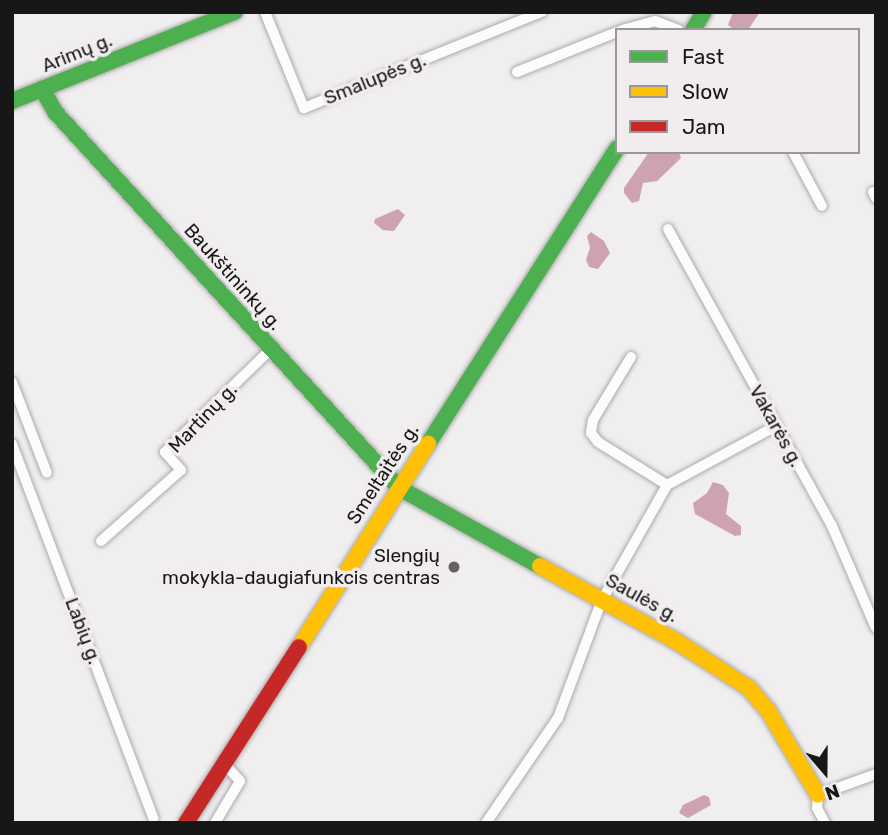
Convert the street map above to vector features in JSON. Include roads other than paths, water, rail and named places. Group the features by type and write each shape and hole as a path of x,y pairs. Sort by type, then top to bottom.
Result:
{"street":[{"name":"Arimų g.","path":"12,101 235,12"},
{"name":"Smalupės g.","path":"265,12 304,108 542,12"},
{"path":"694,28 704,12"},
{"path":"629,28 655,21 673,28"},
{"path":"517,72 615,33"},
{"name":"Baukštininkų g.","path":"42,89 56,113 399,488"},
{"name":"Smeltaitės g.","path":"186,823 615,151"},
{"path":"794,154 822,206"},
{"name":"Vakarės g.","path":"668,229 832,526 876,628"},
{"name":"Martinų g.","path":"101,541 181,470 164,452 271,350"},
{"path":"631,358 593,420 591,433 598,442 667,485"},
{"path":"12,382 47,473"},
{"path":"486,823 558,718 602,600 667,485 776,426"},
{"name":"Labių g.","path":"12,444 153,818"},
{"name":"Saulės g.","path":"399,488 689,648 749,688 778,724 818,795"},
{"path":"215,823 240,781 224,763"},
{"path":"825,823 817,808 818,795 876,774"}],"place":[{"name":"Slengių mokykla-daugiafunkcis centras","path":"454,567"}]}
